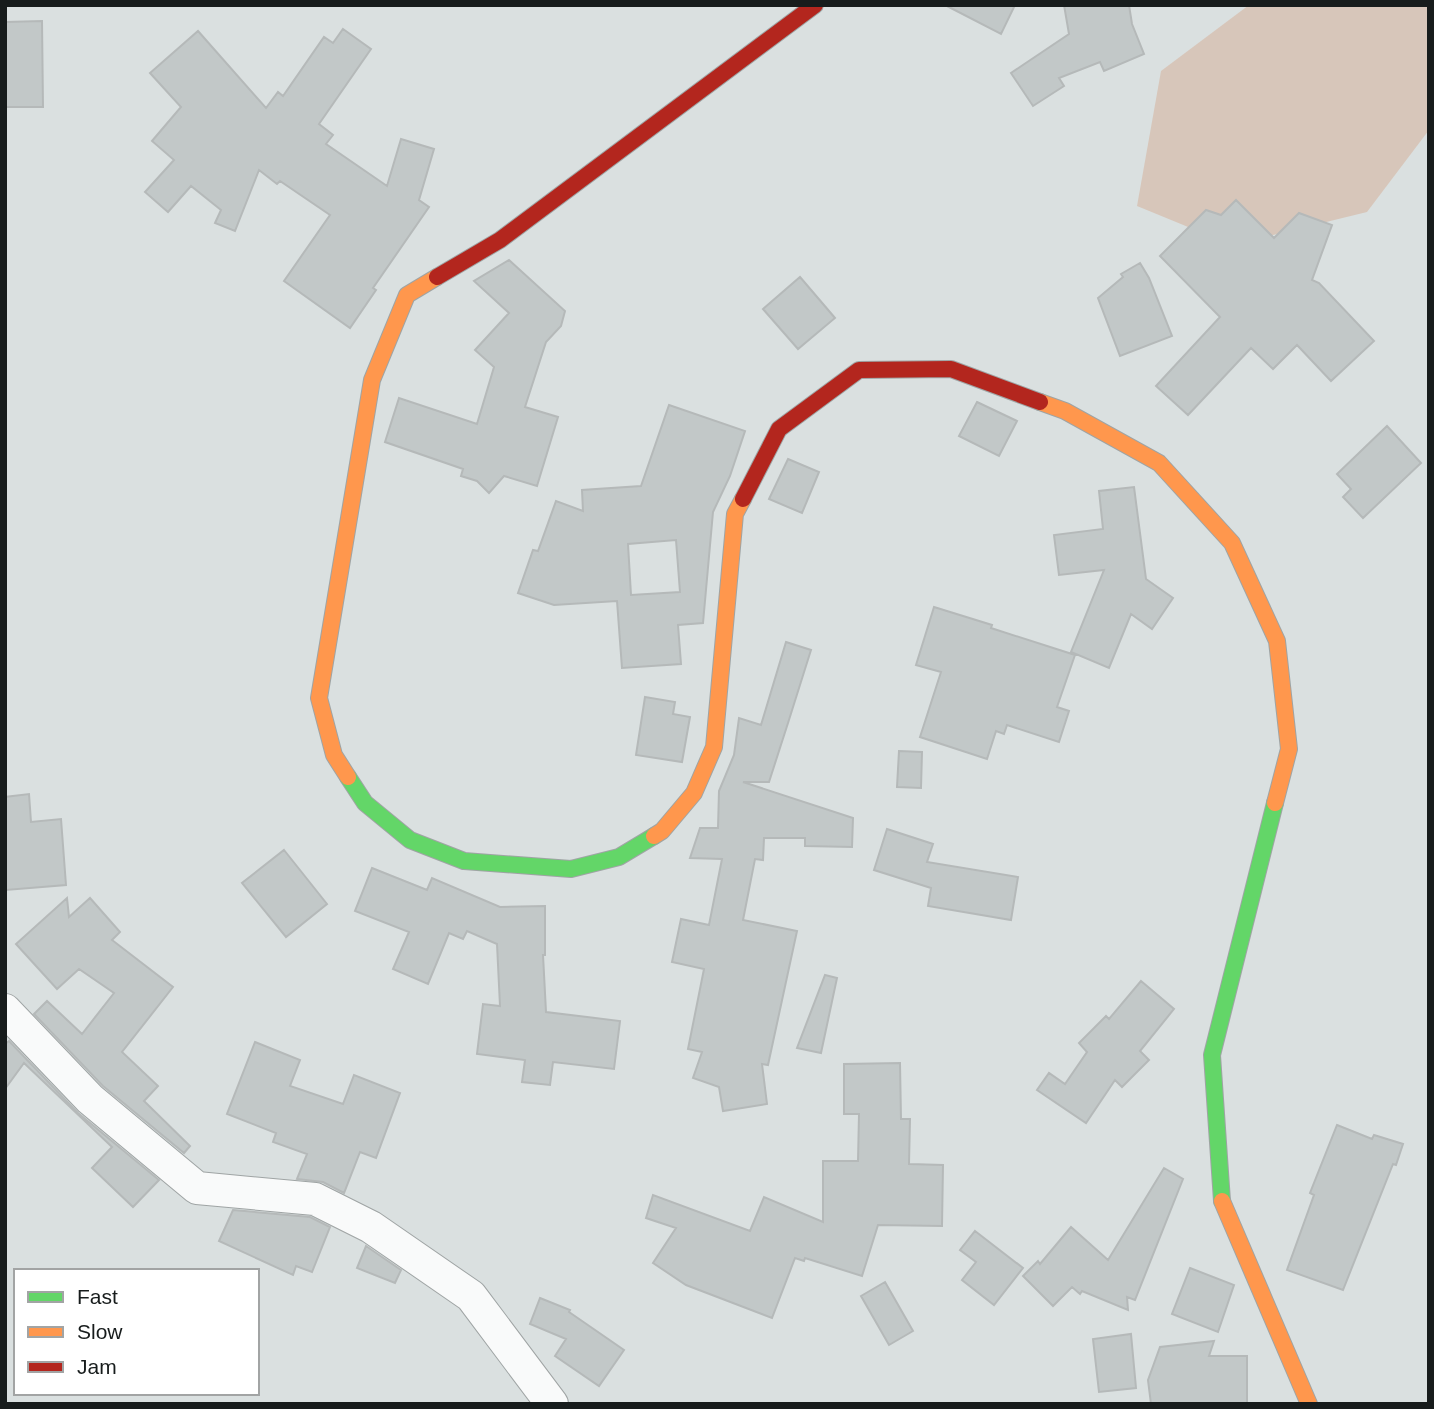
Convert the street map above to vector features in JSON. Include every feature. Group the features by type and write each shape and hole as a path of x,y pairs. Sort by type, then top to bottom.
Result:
{"street":[{"path":"815,5 500,240 407,295 372,380 319,698 334,755 365,803 410,840 464,862 571,869 619,857 662,831 694,793 714,747 735,514 779,429 859,370 951,369 1065,411 1159,463 1232,543 1277,641 1289,748 1212,1055 1221,1198 1309,1404"},
{"path":"5,1010 90,1099 197,1188 315,1199 371,1227 471,1296 552,1404"}],"shaded area":[{"path":"1249,5 1429,5 1429,130 1367,212 1232,245 1137,206 1161,71"}],"building":[{"path":"945,5 1015,5 1001,34"},
{"path":"1064,5 1129,5 1132,24 1144,54 1104,71 1100,62 1059,78 1064,86 1033,106 1011,73 1069,34"},
{"path":"42,21 43,107 5,107 5,22"},
{"path":"343,29 371,49 319,124 333,135 326,144 387,186 401,139 434,149 419,200 429,207 373,288 376,290 350,328 284,281 330,215 280,181 277,184 259,170 235,231 215,223 221,210 191,186 168,212 145,192 174,160 152,141 181,107 150,73 198,31 266,108 278,92 283,96 324,37 333,43"},
{"path":"1236,200 1274,238 1299,213 1332,225 1312,280 1319,283 1374,341 1331,381 1297,345 1273,369 1251,348 1188,415 1156,386 1220,317 1160,256 1206,210 1221,215"},
{"path":"509,260 565,311 561,326 546,342 525,407 558,417 537,486 504,476 489,493 477,481 461,476 463,469 385,442 399,398 477,424 494,367 475,350 509,313 474,281"},
{"path":"1140,263 1149,278 1172,336 1120,356 1098,298 1123,277 1121,274"},
{"path":"800,277 835,318 798,349 763,309"},
{"path":"977,402 1017,421 999,456 959,436"},
{"path":"669,405 745,431 730,476 713,512 703,623 678,625 681,664 622,668 617,601 554,605 518,593 533,550 538,551 556,501 583,511 582,490 641,486","holes":["676,540 680,592 631,595 628,544"]},
{"path":"1387,426 1421,463 1363,518 1343,497 1351,489 1337,474"},
{"path":"788,459 819,472 802,513 769,499"},
{"path":"1134,487 1146,579 1173,598 1152,629 1131,614 1109,668 1071,652 1104,570 1059,575 1054,535 1103,529 1099,491"},
{"path":"934,607 1075,655 1057,707 1069,711 1059,742 1007,725 1004,734 996,731 987,759 920,737 941,672 916,665"},
{"path":"786,642 811,650 769,782 743,782 853,818 852,847 805,846 805,838 764,838 763,860 755,859 743,920 797,931 768,1065 762,1064 767,1104 723,1111 719,1087 693,1078 702,1052 688,1049 704,969 672,962 681,919 709,925 722,859 690,858 700,828 718,828 719,791 734,755 739,718 761,725"},
{"path":"645,697 675,702 673,714 690,717 682,762 636,755"},
{"path":"899,751 922,752 921,788 897,787"},
{"path":"29,794 31,822 61,819 66,885 6,890 5,797"},
{"path":"887,829 933,844 927,862 1018,877 1011,920 928,906 931,888 874,870"},
{"path":"284,850 327,904 286,937 242,883"},
{"path":"372,868 427,890 432,878 500,907 545,906 543,955 546,1012 620,1021 614,1069 553,1062 550,1085 522,1082 525,1060 477,1054 483,1004 500,1006 497,944 467,931 463,939 449,933 428,984 393,969 409,932 355,911"},
{"path":"67,898 69,917 90,898 120,932 112,940 173,987 122,1052 158,1086 144,1101 190,1146 184,1153 103,1086 34,1014 47,1001 82,1034 114,993 79,969 57,989 16,944"},
{"path":"825,975 837,978 821,1053 797,1048"},
{"path":"1141,981 1174,1009 1140,1051 1149,1060 1122,1087 1115,1080 1086,1123 1037,1090 1049,1073 1065,1084 1087,1052 1079,1043 1106,1016 1109,1019"},
{"path":"9,1041 78,1113 159,1180 133,1207 92,1168 112,1147 24,1063 5,1089 5,1044"},
{"path":"255,1042 300,1060 290,1086 343,1104 354,1075 400,1093 376,1158 360,1152 344,1193 323,1182 297,1179 307,1154 273,1142 276,1133 227,1114"},
{"path":"900,1063 901,1119 910,1119 909,1164 943,1165 942,1226 878,1225 862,1276 805,1258 804,1261 795,1258 772,1318 686,1285 653,1263 676,1228 646,1218 653,1195 750,1231 764,1197 823,1222 823,1161 858,1161 859,1114 844,1114 844,1064"},
{"path":"1337,1125 1372,1139 1374,1135 1403,1144 1343,1290 1287,1270 1314,1195 1310,1193"},
{"path":"1164,1168 1183,1179 1135,1300 1127,1297 1128,1310 1082,1291 1080,1294 1072,1287 1053,1306 1023,1276 1038,1261 1040,1264 1071,1227 1108,1260"},
{"path":"233,1210 310,1217 330,1227 312,1272 296,1266 293,1275 219,1241"},
{"path":"975,1231 1023,1268 994,1305 962,1280 976,1262 960,1250"},
{"path":"366,1246 401,1270 395,1283 357,1268"},
{"path":"1190,1268 1234,1285 1218,1332 1172,1314"},
{"path":"885,1282 913,1331 889,1345 861,1296"},
{"path":"540,1298 570,1310 569,1312 624,1350 599,1386 555,1356 566,1339 530,1324"},
{"path":"1131,1334 1136,1388 1099,1392 1093,1339"},
{"path":"1214,1341 1209,1356 1247,1356 1247,1404 1151,1404 1148,1380 1160,1347"}],"traffic: fast":[{"path":"348,777 365,803 410,840 464,861 571,869 619,857 654,836"},
{"path":"1222,1201 1212,1055 1275,803"}],"traffic: slow":[{"path":"348,777 334,755 319,698 372,380 407,295 437,277"},
{"path":"1040,402 1065,411 1159,463 1232,543 1277,641 1289,749 1275,803"},
{"path":"654,836 662,831 694,793 714,747 735,514 743,499"},
{"path":"1222,1201 1309,1404"}],"traffic: jam":[{"path":"437,277 500,240 815,5"},
{"path":"743,499 779,429 859,370 951,369 1040,402"}]}
